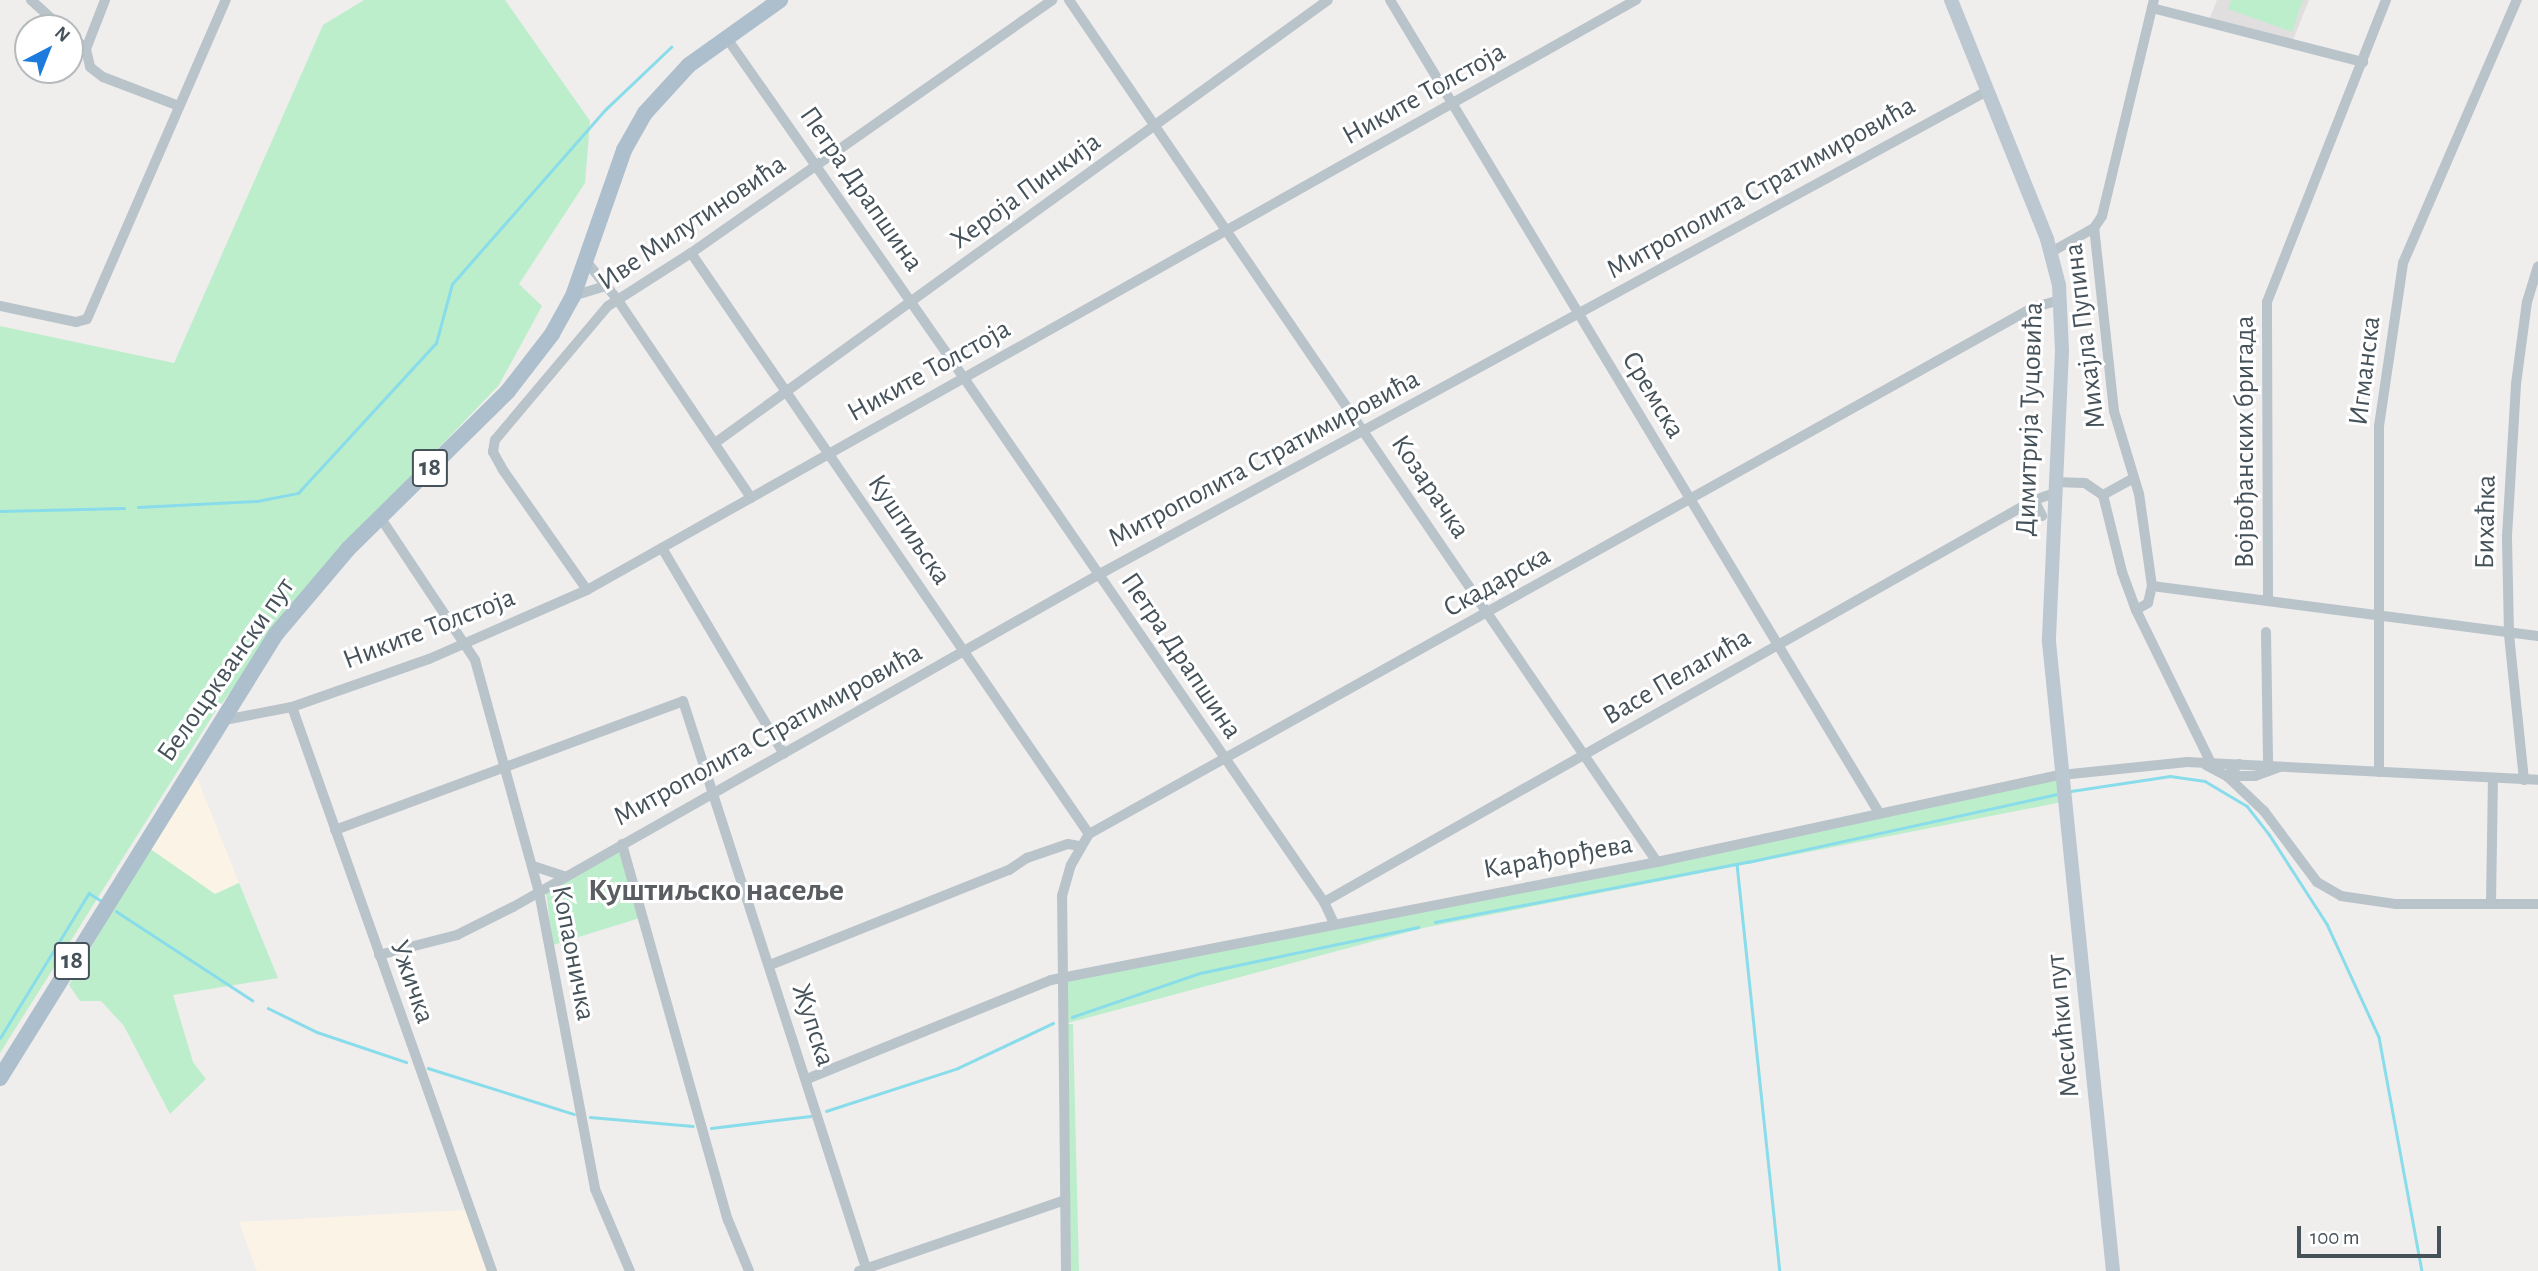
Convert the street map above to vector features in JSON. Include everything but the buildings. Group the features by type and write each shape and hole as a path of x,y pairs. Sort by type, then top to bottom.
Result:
{"main road":[{"name":"18","path":"585,260 634,130 672,80 726,37 780,0"},
{"name":"Белоцрквански пут","path":"0,1078 218,721 282,626 380,517 526,370 573,296 585,260"}],"street":[{"path":"31,0 46,14"},
{"path":"105,0 86,49 90,67 103,76 179,106"},
{"path":"0,306 84,321 226,0"},
{"name":"Иве Милутиновића","path":"587,590 503,470 493,445 602,312 617,299 691,253 1052,0"},
{"name":"Козарачка","path":"1069,0 1657,862"},
{"name":"Хероја Пинкија","path":"715,443 1328,0"},
{"name":"Сремска","path":"1390,0 1776,646 1879,813"},
{"name":"Никите Толстоја","path":"218,721 292,707 465,644 587,590 1636,0"},
{"name":"Димитрија Туцовића","path":"1951,0 1989,90 2051,252 2060,300 2049,642 2061,775"},
{"name":"Војвођанских бригада","path":"2386,0 2267,302 2268,601 2538,636"},
{"name":"Игманска","path":"2379,772 2379,426 2403,263 2517,0"},
{"path":"2153,4 2363,62"},
{"name":"Михајла Пупина","path":"2152,586 2126,482 2114,411 2091,230 2102,216 2153,4"},
{"name":"Петра Драпшина","path":"726,37 912,301 1324,902 1334,923"},
{"name":"Митрополита Стратимировића","path":"379,955 457,935 539,892 1098,575 1989,90"},
{"path":"2051,252 2091,230"},
{"name":"Куштиљска","path":"691,253 1089,834"},
{"path":"585,260 617,299 751,498"},
{"name":"Бихаћка","path":"2524,780 2509,634 2507,536 2514,410 2527,302 2538,267"},
{"path":"573,296 606,286"},
{"name":"Скадарска","path":"1066,1271 1062,897 1079,846 1089,834 2032,308 2060,300"},
{"path":"2102,495 2126,482"},
{"path":"2054,488 2085,483 2102,495 2122,572 2136,610 2207,763 2249,794 2317,882 2341,896 2365,903 2538,904"},
{"name":"Васе Пелагића","path":"1324,902 1586,756 2054,488"},
{"path":"2034,500 2042,516"},
{"name":"Копаоничка","path":"380,517 475,660 539,892 596,1189 631,1271"},
{"path":"662,548 784,754"},
{"path":"2136,610 2148,603 2152,586 2268,601"},
{"path":"2266,632 2268,764"},
{"name":"Жупска","path":"506,768 683,701 807,1079 864,1270"},
{"name":"Ужичка","path":"292,707 492,1271"},
{"name":"Карађорђева","path":"807,1079 1041,982 1657,862 2061,775 2207,763 2268,764 2538,780"},
{"path":"2227,776 2239,764"},
{"path":"2227,776 2255,776 2283,766"},
{"path":"335,830 506,768"},
{"name":"Месићки пут","path":"2061,775 2113,1271"},
{"path":"2249,794 2255,776"},
{"path":"2491,903 2493,779"},
{"path":"622,844 728,1220 749,1271"},
{"path":"769,965 1009,870 1027,858 1068,844 1079,846"},
{"path":"533,866 564,876"},
{"path":"864,1270 1065,1200"}],"shaded area":[{"path":"2217,0 2309,0 2293,40 2210,18"},
{"path":"195,773 239,883 215,894 149,848"},
{"path":"467,1210 490,1271 257,1271 239,1222"}],"green space":[{"path":"364,0 505,0 590,121 585,183 519,284 542,306 499,385 324,568 213,715 0,1053 0,326 174,363 323,25"},
{"path":"2231,0 2303,0 2292,32 2228,9"},
{"path":"2059,778 2062,802 1423,928 1064,1024 1073,1024 1079,1271 1066,1271 1062,978"},
{"path":"149,848 215,894 239,883 278,978 173,995 193,1062 206,1079 170,1114 124,1026 101,1001 80,1001 69,985"},
{"path":"618,852 625,857 643,917 553,945 546,892"}],"waterway":[{"path":"138,507 257,501 298,493 436,343 452,284 606,109 671,47"},
{"path":"0,511 124,508"},
{"path":"2071,791 2170,776 2205,781 2247,806 2269,834 2327,924 2379,1037 2422,1271"},
{"path":"1435,922 1748,862 2056,794"},
{"path":"1737,864 1780,1271"},
{"path":"0,1038 89,893 102,901"},
{"path":"116,911 252,1000"},
{"path":"1072,1017 1200,973 1418,927"},
{"path":"268,1008 317,1032 406,1062"},
{"path":"826,1111 958,1068 1053,1023"},
{"path":"428,1068 574,1114"},
{"path":"711,1128 810,1116"},
{"path":"590,1117 693,1126"}],"district":[{"name":"Куштиљско насеље","path":"716,890"}]}
